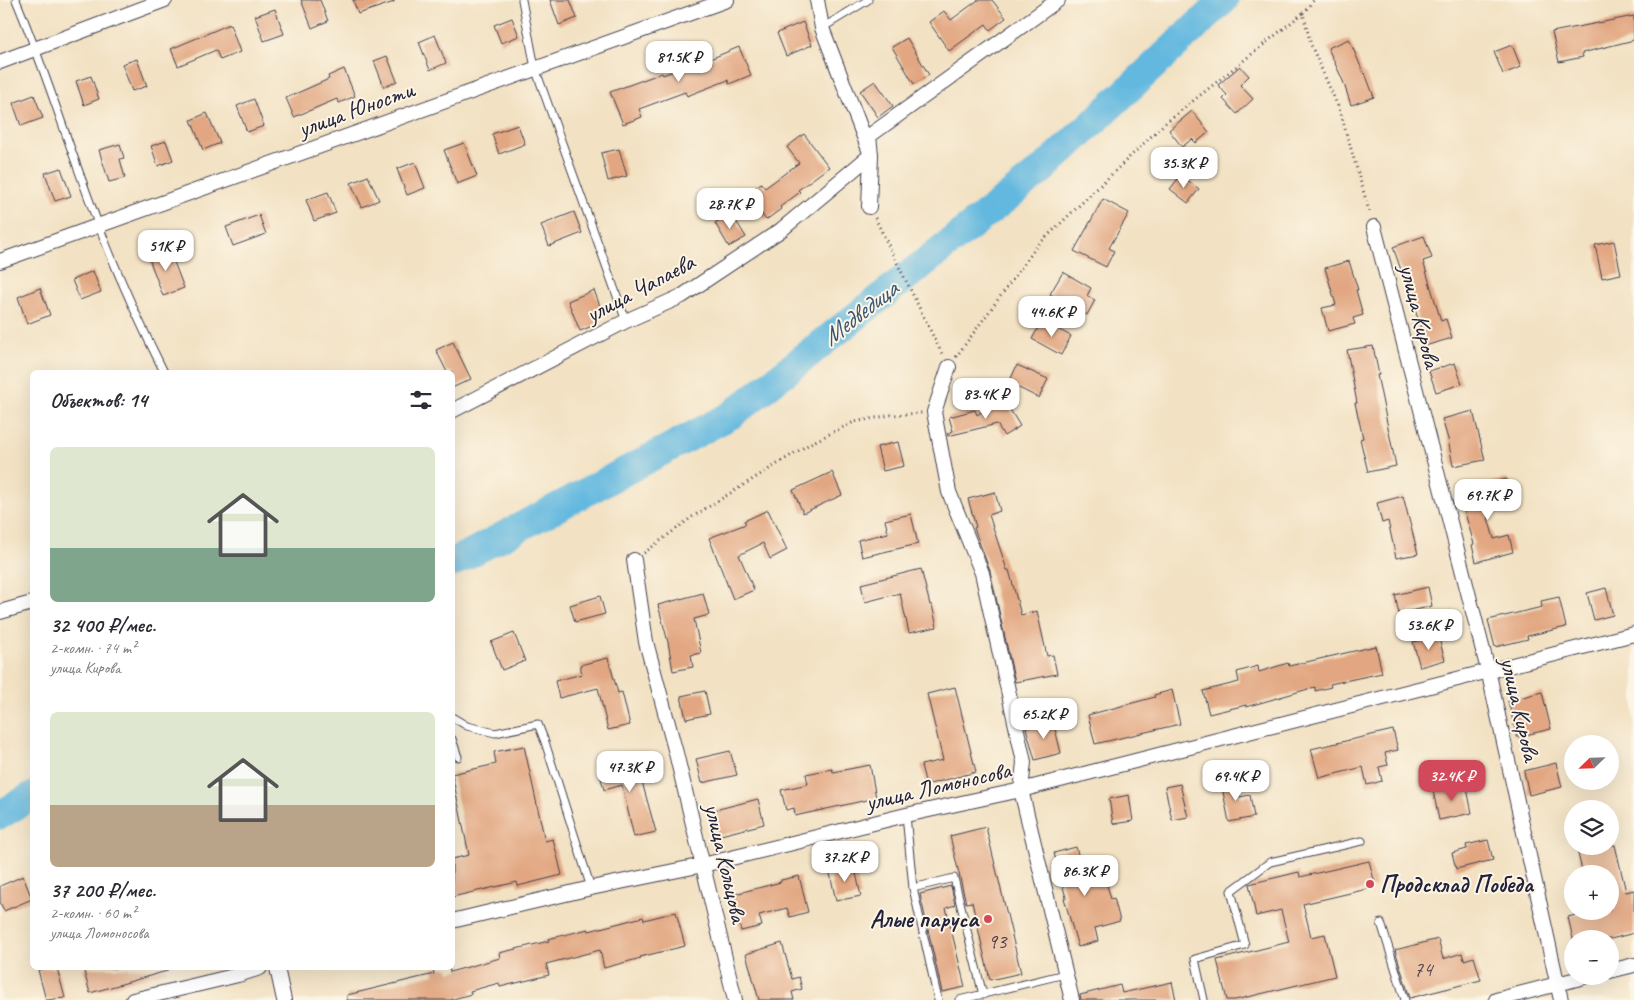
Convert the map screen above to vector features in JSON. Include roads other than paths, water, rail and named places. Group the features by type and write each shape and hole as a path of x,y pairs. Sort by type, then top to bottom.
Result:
{"street":[{"path":"0,62 165,0"},
{"name":"улица Юности","path":"0,261 727,0"},
{"path":"817,0 822,28 871,156"},
{"path":"869,207 871,156 869,136 1058,0"},
{"name":"улица Чапаева","path":"455,409 626,321 682,296 781,230 871,156"},
{"name":"улица Кирова","path":"1374,227 1488,670 1561,1000"},
{"path":"949,367 934,412 948,492 982,573 1024,762 1021,790 1072,1000"},
{"name":"улица Кольцова","path":"634,560 646,642 676,753 735,1000"},
{"path":"0,612 30,604"},
{"name":"улица Ломоносова","path":"455,920 1021,790 1634,634"},
{"path":"1619,969 1634,965"},
{"path":"133,1000 254,970"},
{"path":"277,970 284,1000"},
{"path":"1496,1000 1564,982"}],"lane":[{"path":"16,0 36,48 99,225 139,322 163,370"},
{"path":"522,0 535,68 626,321"},
{"path":"822,28 868,0"},
{"path":"455,719 467,726 495,733 538,724 591,888"},
{"path":"455,748 458,757"},
{"path":"906,815 913,888 938,1000"},
{"path":"1204,1000 1195,959 1245,945 1230,891 1270,862 1362,841"},
{"path":"913,888 954,878 983,995"},
{"path":"1381,923 1405,1000"},
{"path":"959,1000 1065,974"}],"waterway":[{"name":"Медведица","path":"455,561 731,415 1043,169 1224,0"},
{"name":"Медведица","path":"0,815 30,797"}],"place":[{"name":"Продсклад Победа","path":"1370,884"},
{"name":"Алые паруса","path":"988,919"}]}
